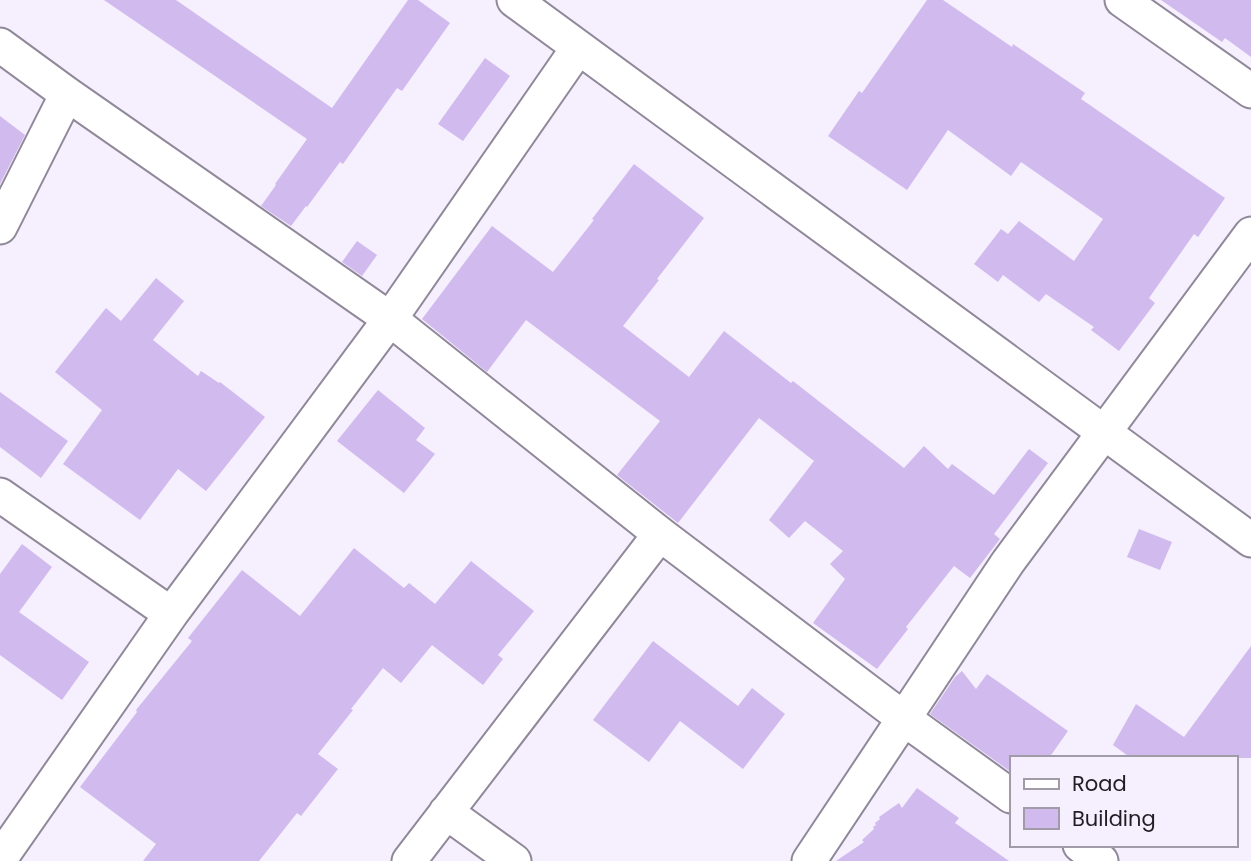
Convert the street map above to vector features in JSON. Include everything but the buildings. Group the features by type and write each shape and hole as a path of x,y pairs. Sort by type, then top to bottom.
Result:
{"street":[{"path":"514,0 1251,540"},
{"path":"1122,0 1251,90"},
{"path":"0,45 66,94 390,319 660,534 1010,795"},
{"path":"0,859 171,614 390,319 578,48"},
{"path":"0,227 66,94"},
{"path":"809,861 1007,562 1251,234"},
{"path":"0,495 171,614"},
{"path":"409,861 660,534"},
{"path":"446,812 514,861"},
{"path":"1083,847 1101,861"}]}
